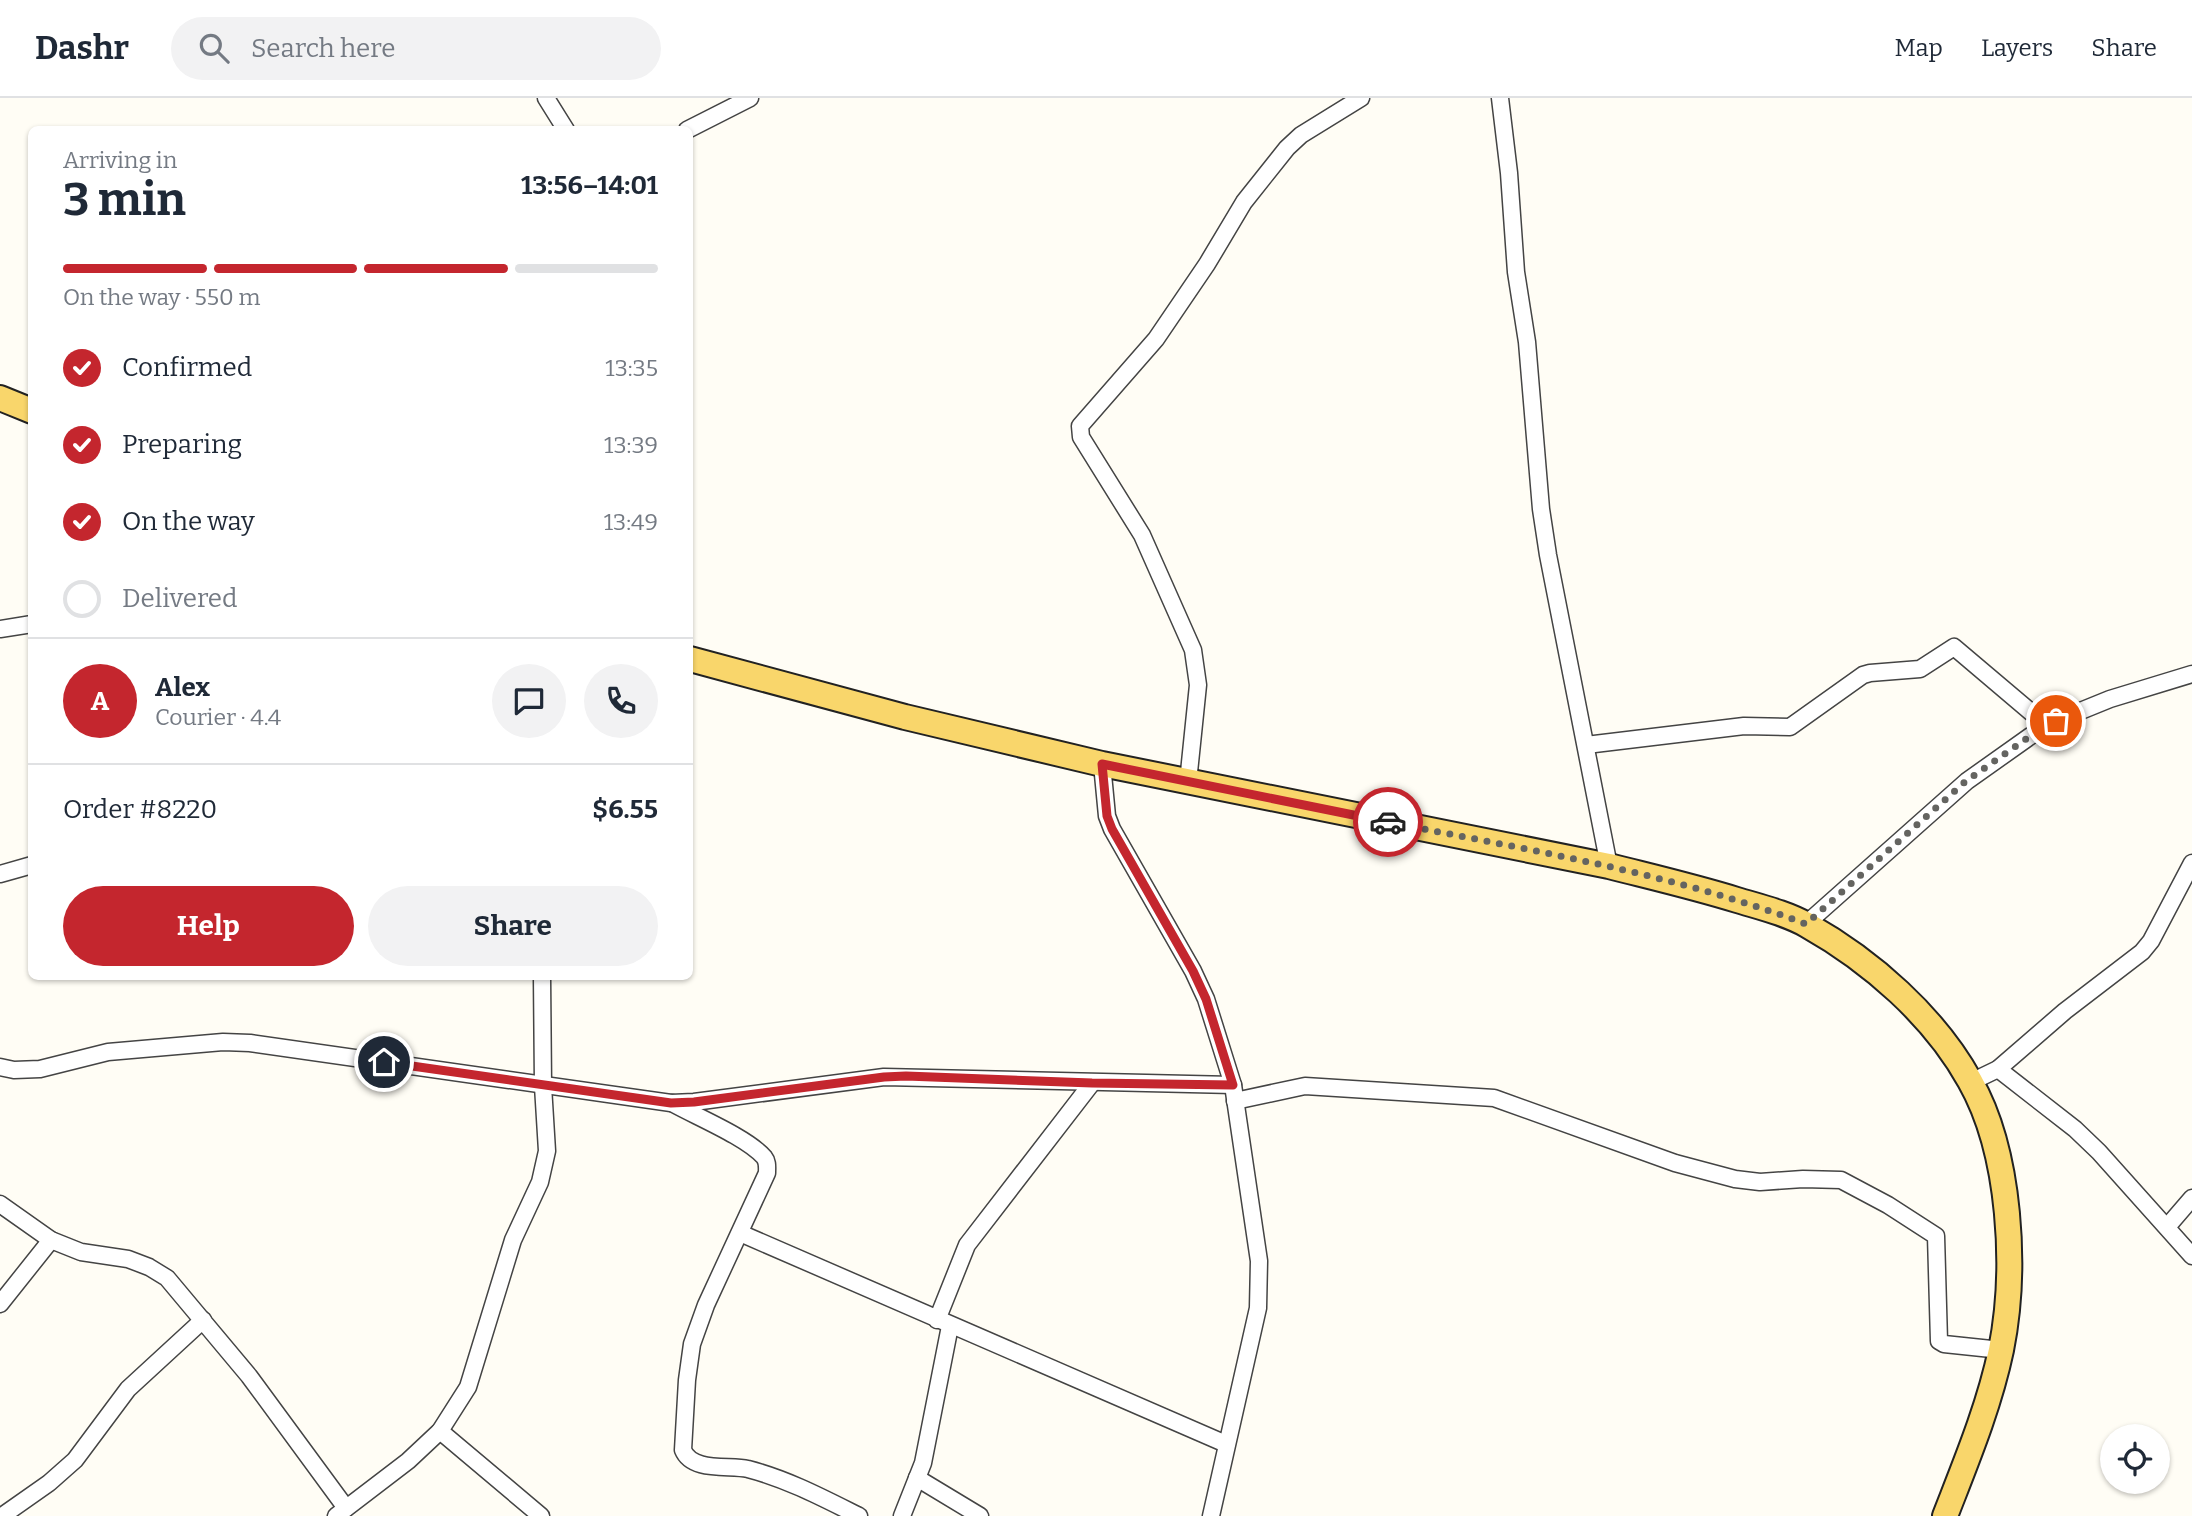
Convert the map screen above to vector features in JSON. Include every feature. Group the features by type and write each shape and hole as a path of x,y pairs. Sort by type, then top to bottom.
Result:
{"main road":[{"path":"0,398 28,409"},
{"path":"694,664 1102,764 1609,866 1690,886 1764,908 1806,924 1851,954 1896,989 1942,1039 1971,1082 1994,1139 2006,1199 2007,1300 2001,1350 1982,1419 1945,1516"}],"street":[{"path":"546,98 564,126"},
{"path":"693,127 750,98"},
{"path":"1188,782 1198,685 1193,650 1142,535 1081,437 1080,426 1156,339 1207,264 1244,202 1287,148 1301,135 1361,98"},
{"path":"1500,98 1516,272 1531,375 1541,509 1609,866"},
{"path":"0,629 28,625"},
{"path":"1586,745 1744,726 1790,727 1797,725 1863,675 1920,669 1954,647 2046,725"},
{"path":"1806,924 1966,781 2046,725 2109,699 2192,674"},
{"path":"1102,764 1107,816 1112,829 1193,971 1206,999 1234,1093 1259,1261 1258,1308 1211,1516"},
{"path":"1971,1082 1998,1069 2077,1001 2142,952 2151,941 2192,863"},
{"path":"0,874 28,865"},
{"path":"0,1204 51,1240 81,1252 128,1259 167,1278 249,1376 341,1512 408,1461 440,1431 468,1387 513,1240 540,1182 547,1151 543,1086 542,980"},
{"path":"0,1067 13,1070 40,1069 108,1052 223,1042 250,1043 671,1103 884,1077 1092,1083 1234,1093 1305,1086 1494,1098 1675,1163 1735,1179 1760,1182 1841,1180 1888,1205 1936,1236 1939,1341 1944,1344 2001,1350"},
{"path":"1998,1069 2075,1129 2099,1152 2192,1256"},
{"path":"902,1516 923,1463 943,1323 967,1245 1092,1083"},
{"path":"671,1103 742,1140 768,1163 767,1173 706,1305 692,1344 683,1451 686,1458 694,1463 746,1469 786,1481 859,1516"},
{"path":"2166,1227 2192,1198"},
{"path":"740,1233 1226,1444"},
{"path":"0,1304 51,1240"},
{"path":"2,1516 49,1483 75,1460 128,1389 203,1320"},
{"path":"440,1431 541,1516"},
{"path":"917,1478 980,1516"}],"way so far":[{"path":"1388,822 1609,866 1690,886 1764,908 1806,924 1966,781 1990,762 2056,721"}],"route":[{"path":"384,1062 671,1103 906,1076 1233,1085 1206,999 1193,971 1112,829 1107,816 1102,764 1388,822"}]}
